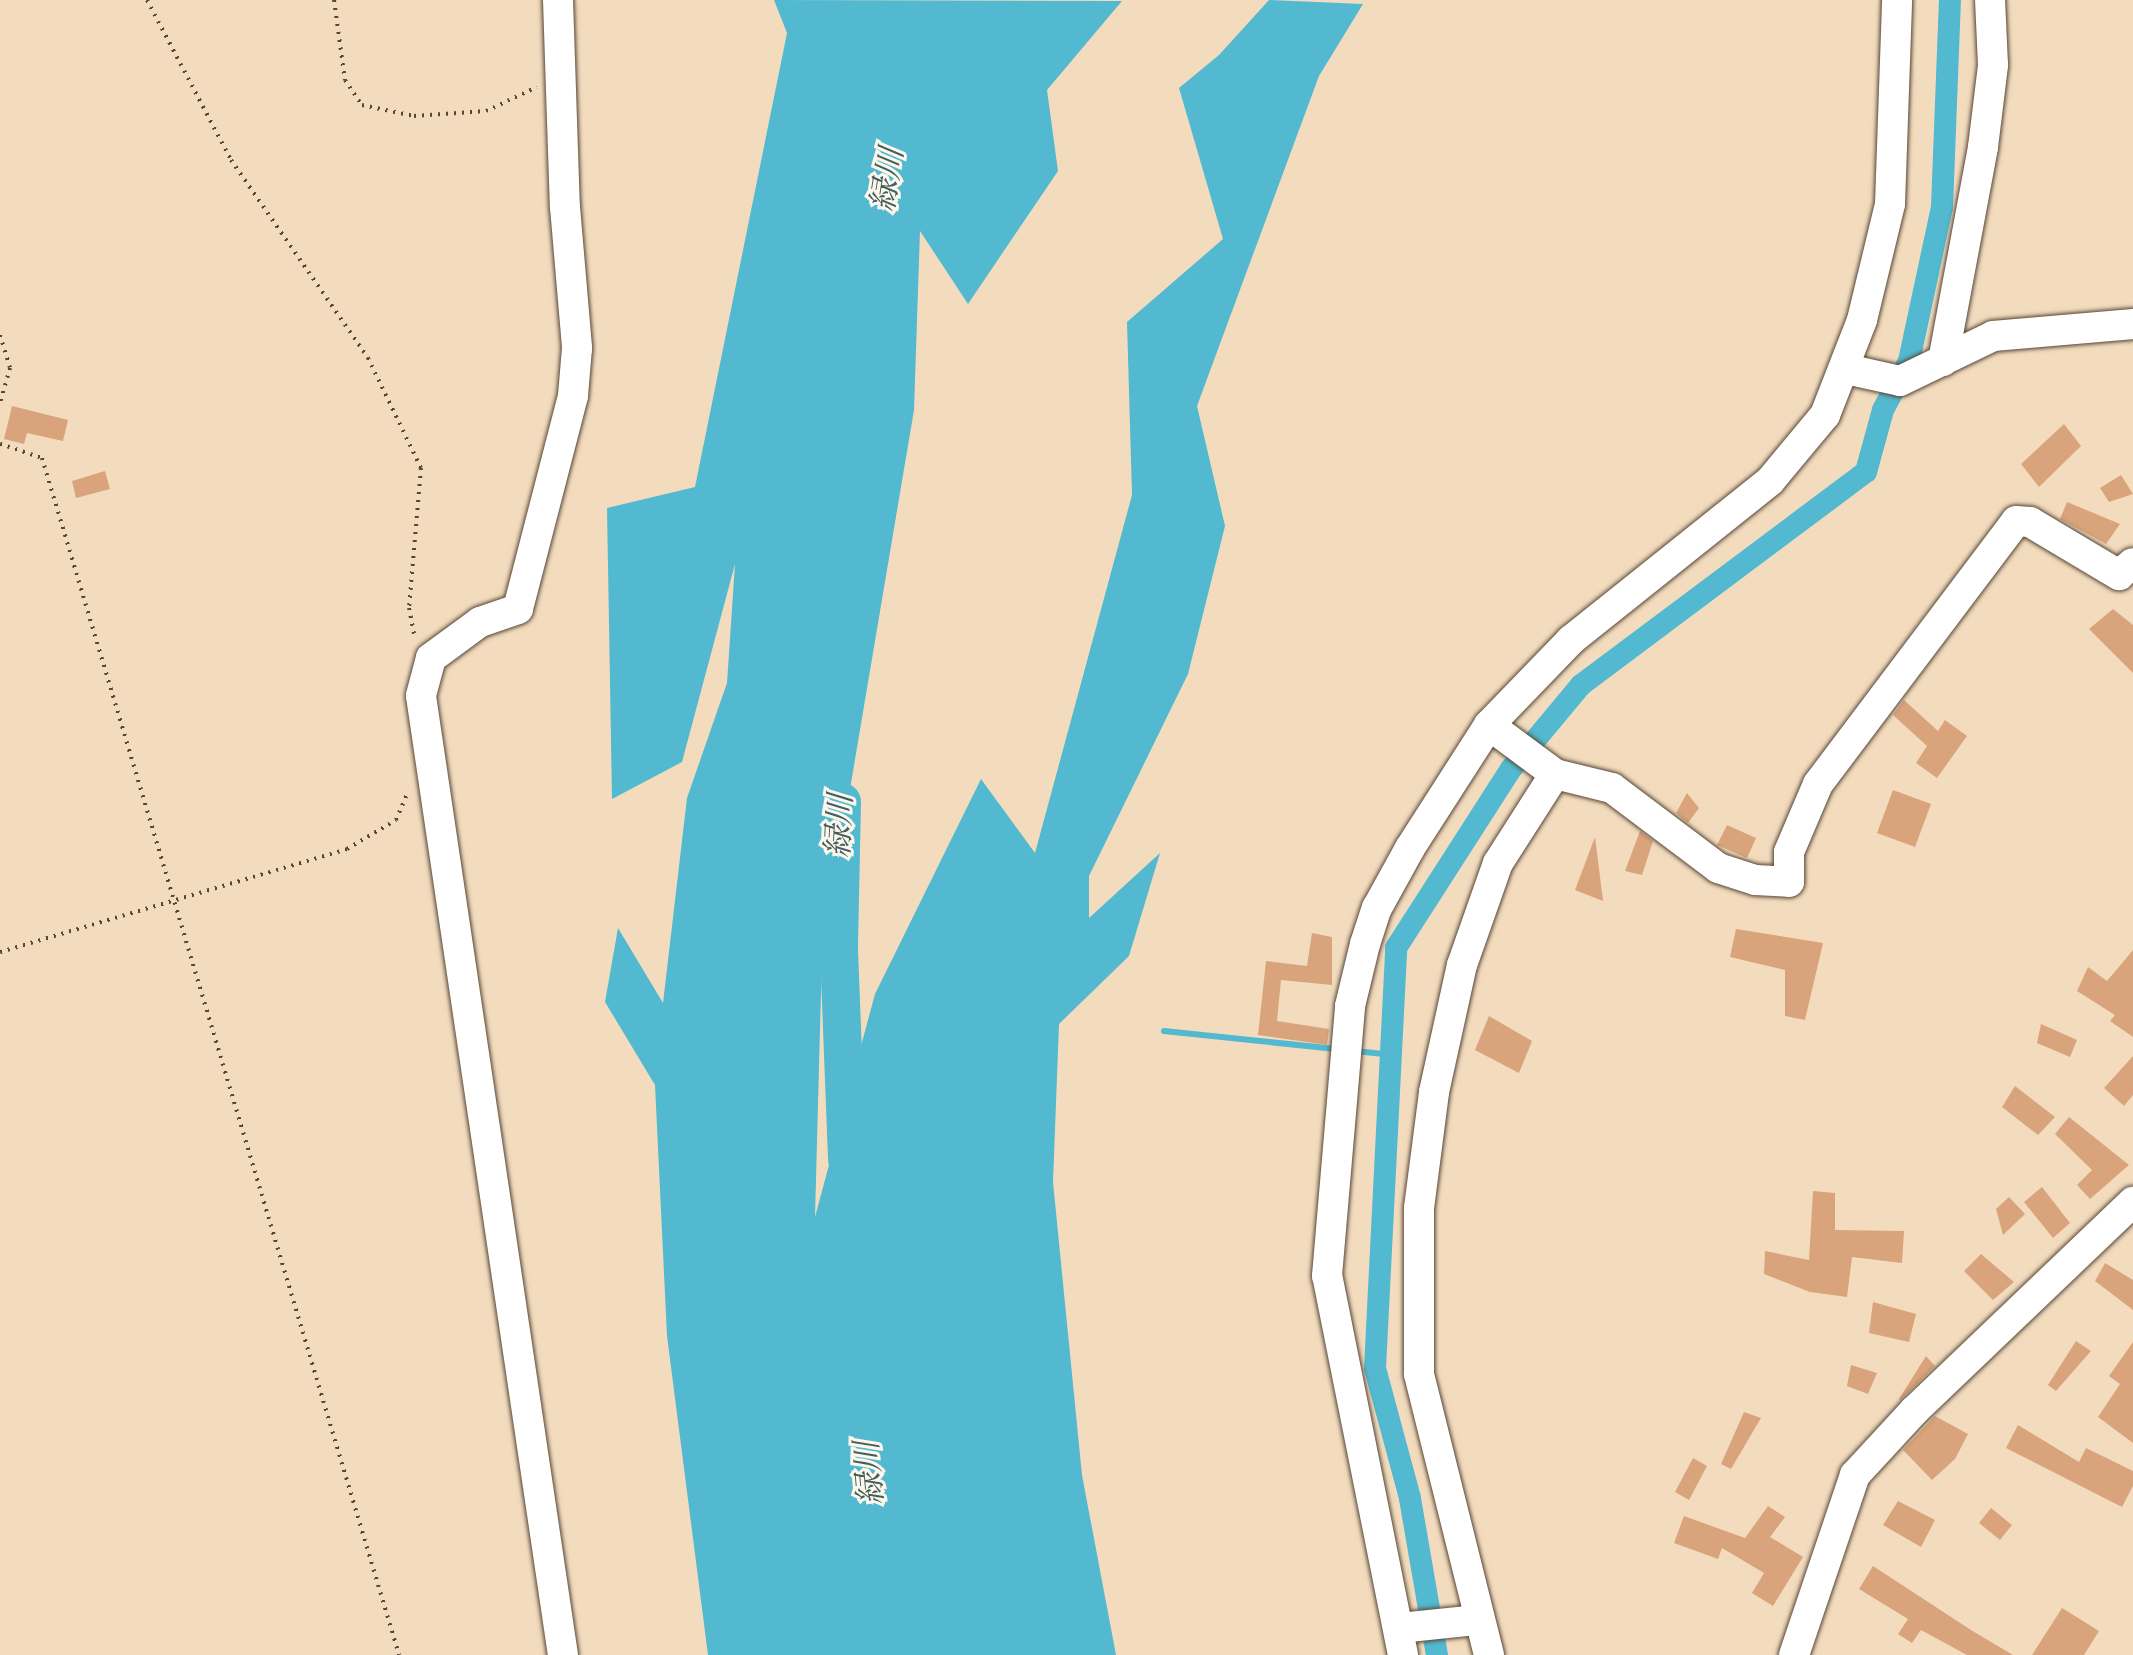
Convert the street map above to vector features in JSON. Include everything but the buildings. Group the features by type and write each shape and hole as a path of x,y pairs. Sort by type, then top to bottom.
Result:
{"street":[{"path":"558,0 558,67 577,348 573,396 518,609 480,622 431,658 421,696 563,1655"},
{"path":"1420,1655 1405,1636 1327,1276 1350,1006 1377,908 1489,725 1571,640 1770,481 1825,415 1846,369 1890,204 1897,0"},
{"path":"1943,361 1983,147 1993,65 1990,0"},
{"path":"1846,369 1900,381 1993,336 2133,324"},
{"path":"1489,725 1555,774 1612,788 1718,868 1755,880 1789,882 1789,852 1818,784 2016,521 2030,522 2119,575 2133,563"},
{"path":"1489,1655 1419,1374 1419,1208 1434,1092 1462,965 1498,863 1555,774"},
{"path":"1794,1655 1855,1475 1914,1411 2133,1202"},
{"path":"1405,1636 1478,1620"}],"path":[{"path":"147,0 231,160 368,358 421,468 409,608 417,650 431,658"},
{"path":"334,0 345,80 362,105 414,116 486,111 533,91 558,67"},
{"path":"0,335 10,368 0,403"},
{"path":"0,444 42,458 399,1655"},
{"path":"0,952 173,898 347,849 396,820 410,788"}],"water":[{"path":"774,0 1122,1 1047,90 1058,171 968,304 920,231 914,410 822,955 815,1217 875,994 981,779 1035,853 1132,495 1127,322 1223,239 1179,88 1219,55 1269,0 1363,4 1319,76 1197,406 1225,526 1188,674 1089,876 1089,918 1160,853 1129,956 1059,1024 1053,1182 1082,1475 1116,1655 708,1655 667,1336 655,1085 605,1002 618,928 663,1003 687,798 727,683 735,564 682,762 612,799 607,508 695,487 787,33"}],"waterway":[{"path":"1437,1655 1410,1498 1375,1368 1396,948 1511,769 1581,685 1866,472 1883,410 1909,361 1942,207 1950,0"},
{"name":"緑川","path":"842,802 839,950 847,1160"},
{"path":"1164,1031 1336,1049"},
{"path":"1355,1051 1391,1055"}]}
